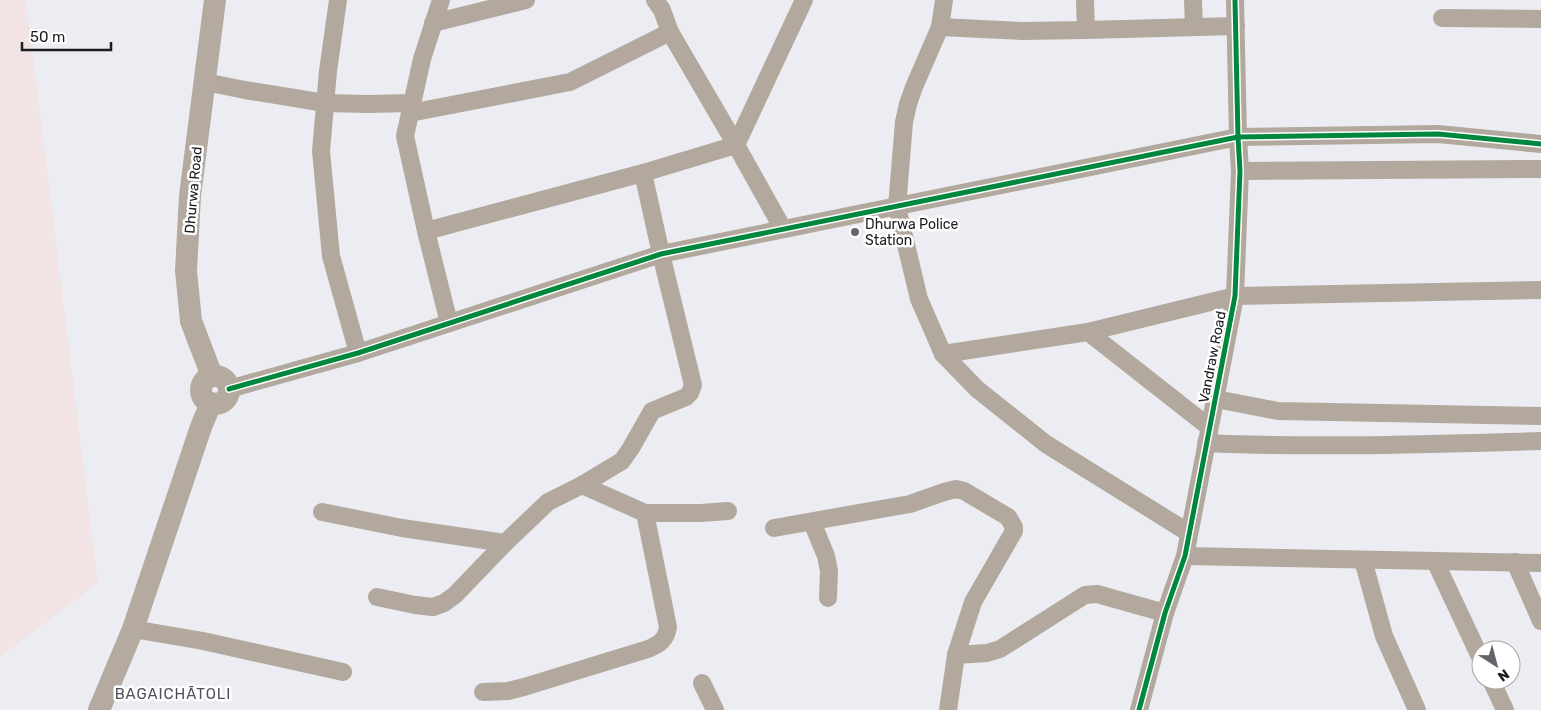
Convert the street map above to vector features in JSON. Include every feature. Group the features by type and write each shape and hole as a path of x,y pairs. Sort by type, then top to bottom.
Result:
{"main road":[{"name":"Dhurwa Road","path":"215,0 190,196 186,271 191,321 221,382"},
{"path":"99,710 134,629 201,427 211,403 204,398 201,390 204,382 221,382"}],"street":[{"path":"338,0 328,71 321,151 331,256 358,353"},
{"path":"441,0 422,59 405,136 449,323"},
{"path":"433,23 526,0"},
{"path":"426,231 643,173 736,145 804,0"},
{"path":"944,0 940,27 908,104 904,122 897,207 919,299 943,354 977,389 1046,444 1189,533"},
{"path":"1085,0 1086,30"},
{"path":"1193,0 1194,28"},
{"name":"Vandraw Road","path":"1138,710 1165,613 1185,556 1235,296 1240,171 1235,0"},
{"path":"663,4 670,32 783,230"},
{"path":"1442,18 1541,19"},
{"path":"940,27 1022,31 1236,26"},
{"path":"205,82 264,94 325,103 411,108 570,82 670,32"},
{"path":"221,382 358,353 660,254 1238,137 1438,134 1541,144"},
{"path":"1240,171 1541,169"},
{"path":"377,598 433,607 444,603 455,595 548,502 582,485 622,461 652,411 686,397 690,393 693,388 660,254 643,173"},
{"path":"943,354 1088,332 1235,296 1541,290"},
{"path":"1088,332 1207,435 1258,445 1541,441"},
{"path":"1216,399 1278,411 1541,416"},
{"path":"582,485 645,513 728,512"},
{"path":"774,528 910,504 956,489 964,491 1008,517 1014,527 1014,531 973,602 956,655 948,710"},
{"path":"322,512 402,528 505,543"},
{"path":"483,692 508,691 524,687 648,649 664,640 668,627 645,513"},
{"path":"812,522 826,556 829,571 828,598"},
{"path":"1185,556 1541,563"},
{"path":"1363,560 1384,636 1417,710"},
{"path":"1435,561 1472,640"},
{"path":"1515,562 1541,621"},
{"path":"956,655 987,653 1000,648 1086,595 1097,594 1165,613"},
{"path":"134,629 203,641 343,672"},
{"path":"702,684 715,710"},
{"path":"1495,690 1504,710"}],"shaded area":[{"path":"0,0 26,0 98,583 0,657"}],"cycle path":[{"path":"1139,710 1165,613 1185,556 1235,296 1240,171 1235,0"},
{"path":"229,389 358,353 661,254 1238,137 1438,134 1541,144"}],"place":[{"name":"Dhurwa Police Station","path":"855,232"}],"district":[{"name":"BAGAICHĀTOLI","path":"173,694"}]}
